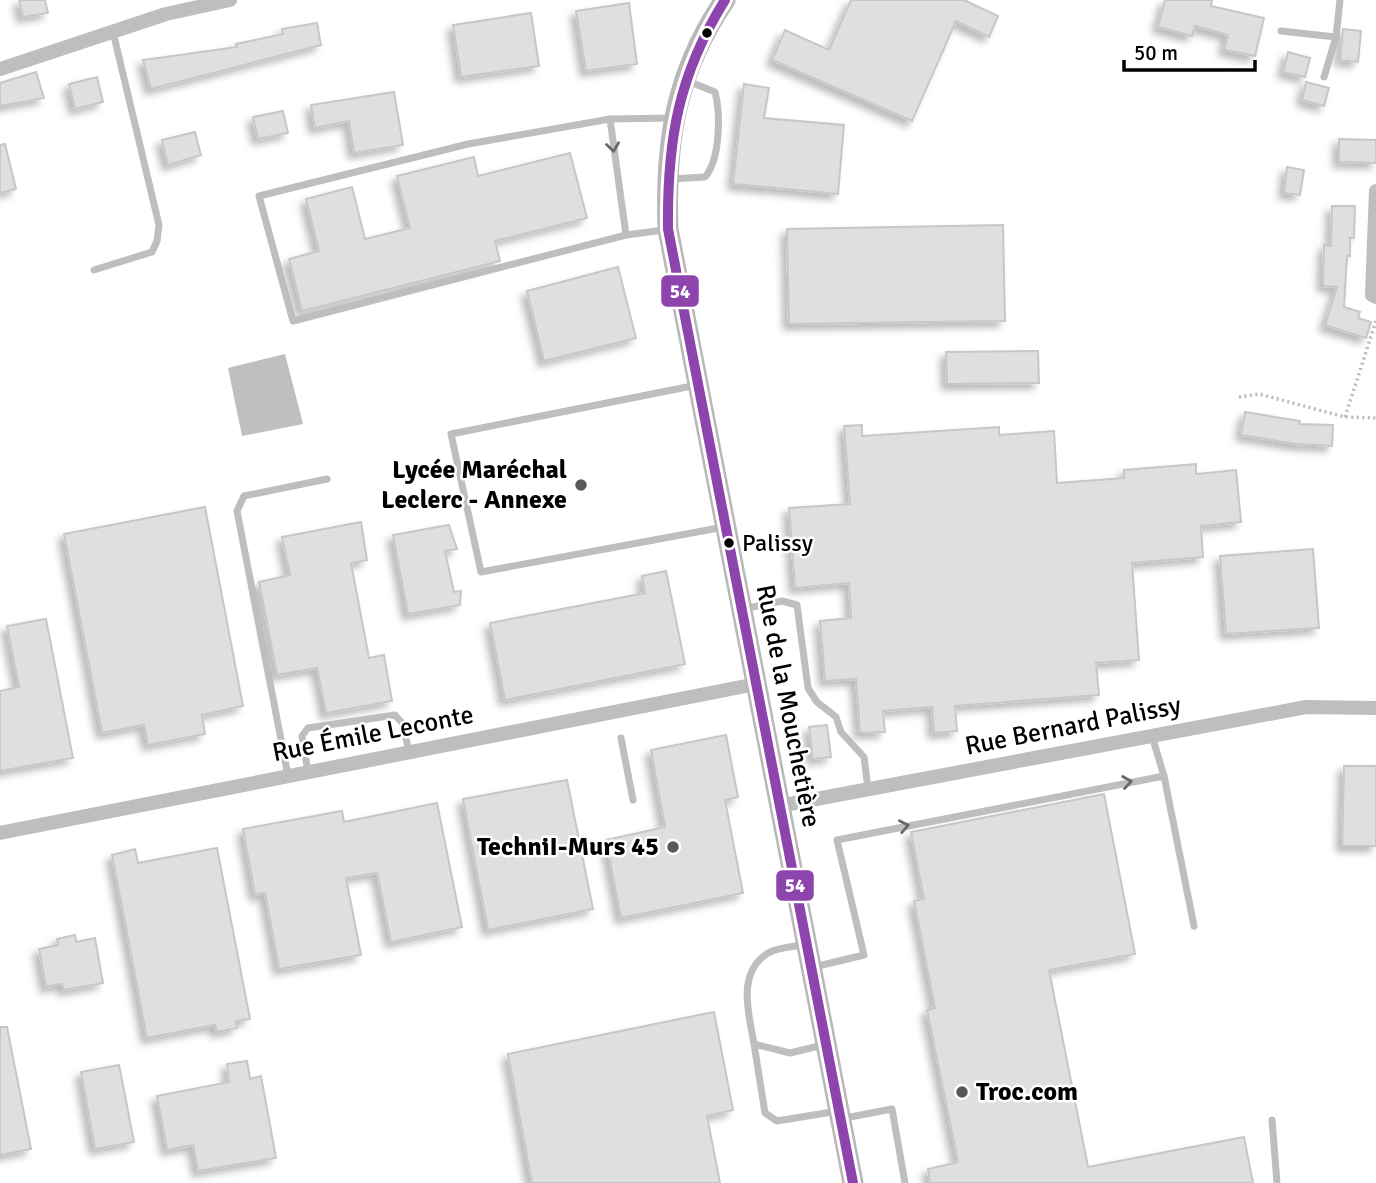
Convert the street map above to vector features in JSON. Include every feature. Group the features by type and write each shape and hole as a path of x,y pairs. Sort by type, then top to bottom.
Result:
{"street":[{"path":"0,69 183,9 230,0"},
{"name":"Rue de la Mouchetière","path":"725,0 705,31 685,79 673,118 666,179 668,229 853,1183"},
{"path":"1376,191 1372,295 1376,297"},
{"name":"Rue Émile Leconte","path":"0,833 755,684"},
{"name":"Rue Bernard Palissy","path":"779,806 1306,707 1376,708"}],"lane":[{"path":"1324,77 1336,37 1340,0"},
{"path":"1281,31 1336,37"},
{"path":"94,270 152,251 157,241 159,225 112,32"},
{"path":"666,179 705,177 713,167 718,102 715,92 685,79"},
{"path":"668,229 626,235 293,321 259,196 468,144 610,119 673,118"},
{"path":"610,119 626,235"},
{"path":"697,385 451,434 481,572 725,527"},
{"path":"288,776 237,511 244,496 327,478"},
{"path":"740,610 782,601 797,605 808,688 817,702 836,717 841,732 864,757 869,789"},
{"path":"308,772 302,736 308,728 395,715 403,724 409,752"},
{"path":"1152,736 1164,776 1194,926"},
{"path":"621,738 633,800"},
{"path":"811,968 864,955 837,840 1164,776"},
{"path":"806,944 769,952 754,967 745,992 765,1113 777,1121 892,1109 905,1183"},
{"path":"754,1044 790,1053 826,1045"},
{"path":"1272,1120 1277,1183"}],"path":[{"path":"1345,417 1376,321"},
{"path":"1239,397 1259,394 1345,417 1376,418"}],"shaded area":[{"path":"285,354 303,424 242,436 228,368"}],"building":[{"path":"19,0 45,0 48,13 23,17"},
{"path":"851,0 964,0 998,16 989,37 956,21 912,121 772,60 785,30 829,50"},
{"path":"1165,0 1212,0 1211,6 1264,18 1255,56 1224,50 1228,35 1195,26 1192,36 1158,27"},
{"path":"629,3 637,64 586,71 576,11"},
{"path":"531,13 539,66 461,77 453,25"},
{"path":"317,23 321,45 151,89 143,60 237,47 236,44 283,34 282,29"},
{"path":"1343,29 1361,31 1358,62 1340,60"},
{"path":"1288,52 1310,58 1305,77 1283,72"},
{"path":"36,72 44,98 0,106 0,83"},
{"path":"97,77 103,102 75,109 69,84"},
{"path":"1306,82 1329,88 1324,106 1302,100"},
{"path":"744,84 769,88 764,118 844,125 838,194 733,184"},
{"path":"394,92 403,145 354,153 349,121 315,128 311,105"},
{"path":"283,111 288,133 258,139 253,117"},
{"path":"195,132 201,155 168,165 162,140"},
{"path":"1339,139 1376,140 1376,163 1339,162"},
{"path":"5,144 16,189 0,193 0,145"},
{"path":"570,153 587,218 495,241 500,261 302,311 289,259 319,251 306,199 352,187 365,239 410,228 397,176 474,157 478,176"},
{"path":"1287,167 1304,170 1300,195 1284,193"},
{"path":"1332,206 1355,206 1354,238 1350,238 1350,256 1347,256 1344,307 1360,312 1358,318 1371,322 1366,338 1325,325 1337,287 1323,286 1324,245 1331,246"},
{"path":"1003,225 1005,321 789,324 787,229"},
{"path":"618,267 636,338 544,361 527,291"},
{"path":"1038,351 1039,383 947,384 946,352"},
{"path":"1245,412 1300,421 1299,424 1333,425 1332,446 1296,444 1241,435"},
{"path":"862,425 862,436 999,427 999,435 1054,431 1057,483 1124,478 1124,470 1196,464 1196,474 1236,470 1241,522 1201,526 1203,557 1132,563 1139,660 1096,663 1099,695 955,706 957,731 934,733 932,707 883,711 885,732 860,733 856,679 825,681 820,621 851,618 849,583 795,588 789,508 850,504 844,426"},
{"path":"205,507 243,706 202,715 205,734 148,745 144,725 102,733 64,534"},
{"path":"361,522 367,560 351,563 369,658 384,655 392,701 326,713 317,668 277,675 259,582 290,575 282,537"},
{"path":"449,525 457,549 445,551 454,592 461,591 460,605 408,614 393,535"},
{"path":"1313,549 1319,628 1226,634 1220,556"},
{"path":"666,571 685,664 505,700 490,623 645,593 642,576"},
{"path":"46,619 73,758 0,771 0,691 19,687 7,626"},
{"path":"827,725 831,757 813,759 809,727"},
{"path":"726,735 738,797 725,800 743,893 621,918 606,840 665,827 651,750"},
{"path":"1344,766 1376,766 1376,846 1342,846"},
{"path":"567,780 593,909 488,930 463,799"},
{"path":"1104,794 1135,954 1049,970 1088,1167 1244,1137 1253,1183 930,1183 928,1169 958,1162 927,1010 935,1008 914,901 924,899 911,832"},
{"path":"437,803 462,927 391,942 377,873 346,878 361,955 279,969 265,893 255,895 243,829 342,811 344,822"},
{"path":"217,848 250,1019 236,1021 237,1028 217,1032 215,1025 147,1038 112,855 135,849 138,863"},
{"path":"75,935 76,942 95,938 103,983 64,990 62,984 46,987 39,949 58,945 57,939"},
{"path":"714,1012 733,1110 707,1116 720,1183 532,1183 508,1054"},
{"path":"0,1027 7,1027 31,1149 0,1155"},
{"path":"247,1061 250,1079 261,1076 276,1158 198,1171 193,1145 167,1150 157,1096 229,1082 227,1064"},
{"path":"119,1065 134,1142 95,1149 81,1072"}],"transit line":[{"name":"54","path":"725,0 696,55 678,110 670,167 668,229 853,1183"}],"place":[{"name":"Lycée Maréchal Leclerc - Annexe","path":"581,485"},
{"name":"Palissy","path":"729,543"},
{"name":"TechniI-Murs 45","path":"673,847"},
{"name":"Troc.com","path":"962,1092"}]}
